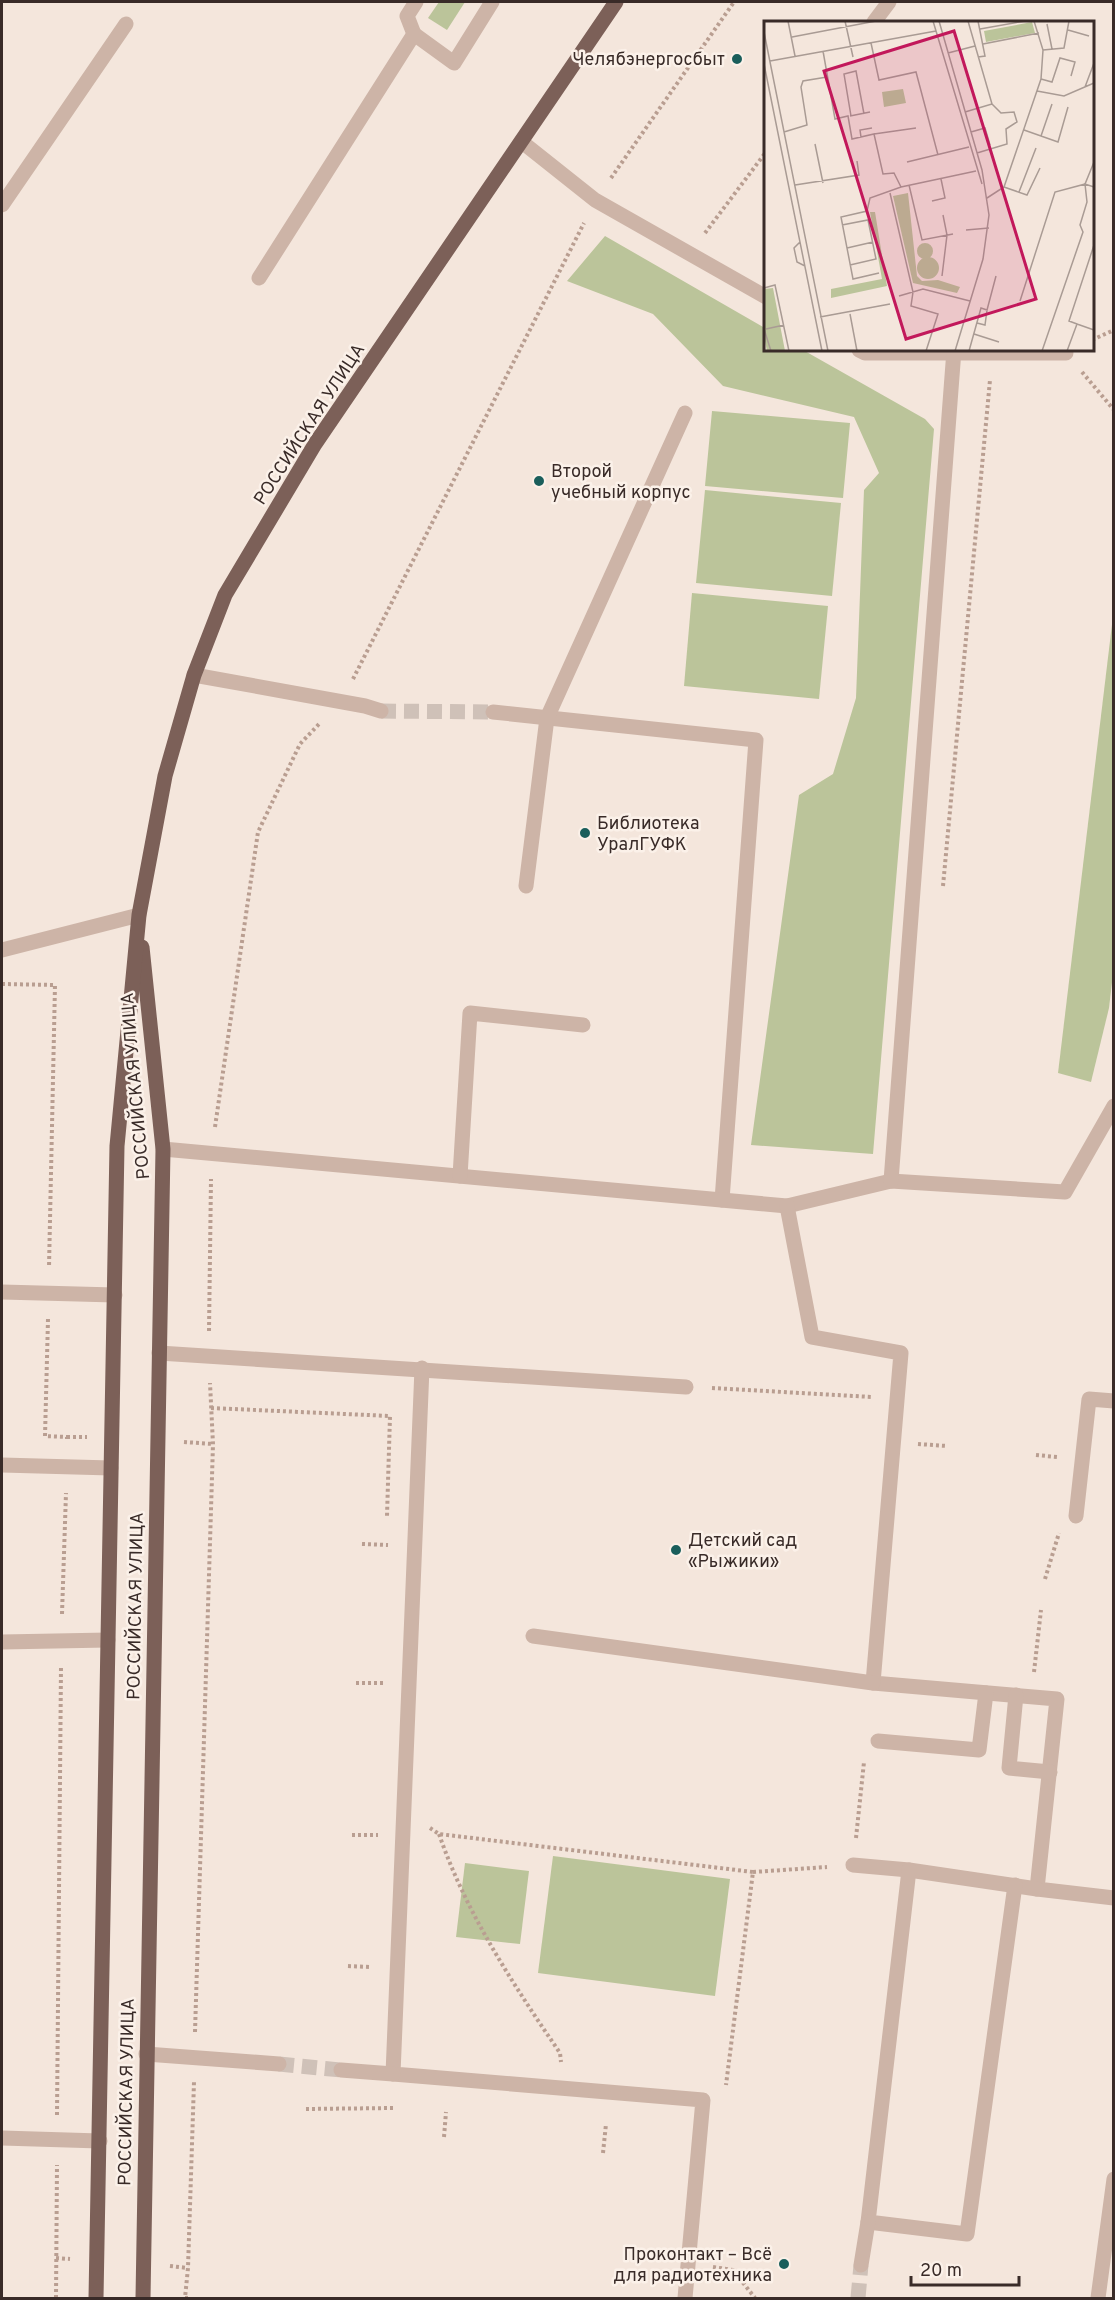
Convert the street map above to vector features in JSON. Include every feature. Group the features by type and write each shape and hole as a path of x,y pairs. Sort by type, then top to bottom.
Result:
{"main road":[{"name":"РОССИЙСКАЯ УЛИЦА","path":"96,2298 117,1146 139,915 165,776 194,675 225,595 315,444 616,2"},
{"name":"РОССИЙСКАЯ УЛИЦА","path":"139,915 163,1149 143,2298"}],"street":[{"path":"416,2 407,16 414,34 454,63 492,2"},
{"path":"875,21 889,2"},
{"path":"2,205 126,24"},
{"path":"259,278 414,34"},
{"path":"522,142 595,200 764,296"},
{"path":"861,351 865,353 954,351 1066,353"},
{"path":"891,1181 954,351"},
{"path":"526,886 547,718 685,413"},
{"path":"194,675 381,711"},
{"path":"493,712 756,740 722,1200"},
{"path":"2,950 139,915"},
{"path":"460,1176 470,1013 583,1024"},
{"path":"163,1149 787,1206 891,1181 1065,1192 1113,1106"},
{"path":"787,1206 812,1337 901,1353 873,1683"},
{"path":"2,1292 115,1295"},
{"path":"159,1353 422,1368 686,1387"},
{"path":"393,2074 422,1368"},
{"path":"1076,1516 1089,1399 1113,1401"},
{"path":"2,1465 111,1468"},
{"path":"533,1636 873,1683 1057,1699 1037,1889"},
{"path":"2,1642 108,1640"},
{"path":"878,1741 979,1750 986,1693"},
{"path":"1024,1696 1009,1768 1050,1772"},
{"path":"852,1865 909,1870 1113,1898"},
{"path":"861,2265 909,1870"},
{"path":"868,2222 966,2234 1015,1885"},
{"path":"146,2054 279,2064"},
{"path":"341,2070 703,2100 686,2298"},
{"path":"2,2138 100,2141"},
{"path":"1098,2298 1110,2248 1113,2179"}],"path":[{"path":"189,2298 185,2298 195,2058 213,1455 209,1356 212,1153 258,832 300,744 341,702 595,200 734,2"},
{"path":"690,254 764,153"},
{"path":"1094,339 1113,330"},
{"path":"942,893 992,352"},
{"path":"1066,353 1113,410"},
{"path":"686,1387 840,1395"},
{"path":"212,1408 390,1416 387,1521"},
{"path":"386,1533 386,1556"},
{"path":"1024,1696 1041,1610"},
{"path":"382,1695 383,1672"},
{"path":"566,2088 560,2053 503,1970 447,1858 439,1834 753,1872 852,1865 866,1751"},
{"path":"378,1846 379,1823"},
{"path":"703,2100 724,2095 753,1872"},
{"path":"348,1966 375,1967"},
{"path":"306,2109 393,2108"},
{"path":"444,2137 446,2112"},
{"path":"603,2153 606,2124"},
{"path":"713,2267 733,2270 755,2298"}],"green space":[{"path":"439,2 465,2 447,30 428,18"},
{"path":"605,236 764,327 764,351 805,351 925,419 934,429 873,1154 751,1145 799,795 833,774 856,698 864,490 879,473 854,417 723,386 653,314 567,281"},
{"path":"712,411 850,423 843,498 705,486"},
{"path":"705,490 841,503 832,596 696,583"},
{"path":"692,593 828,606 819,699 684,686"},
{"path":"1113,616 1114,965 1109,1008 1091,1082 1058,1073"},
{"path":"553,1856 730,1879 715,1996 538,1973"},
{"path":"465,1863 529,1871 520,1944 456,1937"}],"tunnel":[{"path":"381,711 493,712"},
{"path":"279,2064 341,2070"},
{"path":"858,2298 861,2265"}],"place":[{"name":"Челябэнергосбыт","path":"737,59"},
{"name":"Второй учебный корпус","path":"539,481"},
{"name":"Библиотека УралГУФК","path":"585,833"},
{"name":"Детский сад «Рыжики»","path":"676,1550"},
{"name":"Проконтакт – Всё для радиотехника","path":"784,2264"}]}
